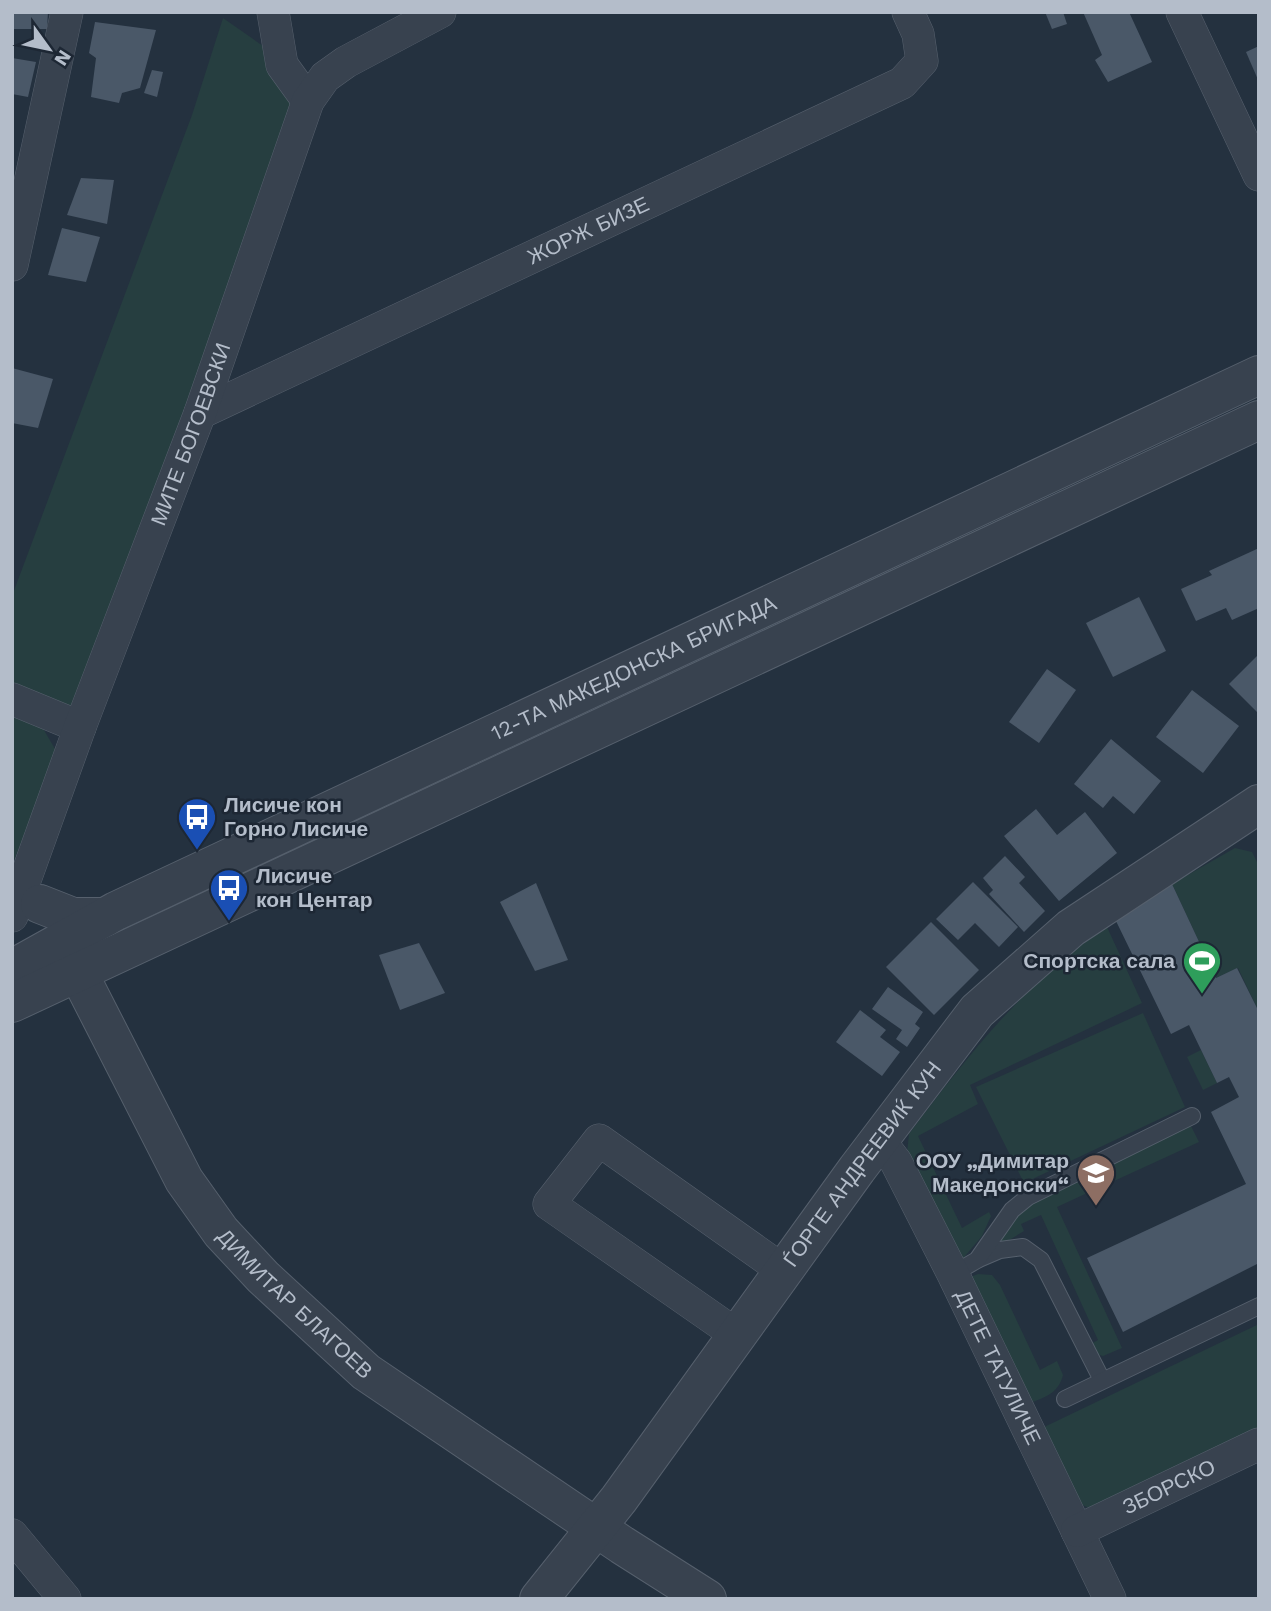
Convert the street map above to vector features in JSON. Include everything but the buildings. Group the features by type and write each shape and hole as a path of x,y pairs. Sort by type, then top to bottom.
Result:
{"street":[{"path":"12,265 23,158 67,12"},
{"path":"273,12 282,65 308,101"},
{"name":"МИТЕ БОГОЕВСКИ","path":"26,900 80,727 200,413 308,101 326,77 346,62 440,12"},
{"name":"ЖОРЖ БИЗЕ","path":"200,413 902,83 922,61 918,34 908,12"},
{"path":"1182,12 1259,175"},
{"name":"12-ТА МАКЕДОНСКА БРИГАДА","path":"12,969 105,916 1259,375"},
{"name":"12-ТА МАКЕДОНСКА БРИГАДА","path":"12,1003 79,974 1259,420"},
{"path":"12,699 80,727"},
{"name":"ЃОРГЕ АНДРЕЕВИЌ КУН","path":"539,1599 596,1528 879,1140 977,1011 1071,928 1258,808"},
{"path":"26,900 74,917 105,916"},
{"name":"ДИМИТАР БЛАГОЕВ","path":"26,900 61,941 184,1180 221,1232 246,1259 366,1372 596,1528 707,1599"},
{"path":"737,1335 549,1203 599,1140 784,1271"},
{"name":"ДЕТЕ ТАТУЛИЧЕ","path":"879,1140 965,1267 1077,1531 1110,1599"},
{"name":"ЗБОРСКО","path":"1077,1531 1259,1444"},
{"path":"12,1535 65,1599"}],"lane":[{"path":"965,1267 1012,1210 1028,1197 1192,1116"},
{"path":"965,1267 1000,1250 1023,1247 1041,1260 1102,1380"},
{"path":"1065,1399 1259,1306"}],"green space":[{"path":"223,18 263,46 293,109 212,342 73,707 12,684 12,596 192,115"},
{"path":"12,710 38,720 58,754 12,865"},
{"path":"1235,848 1252,852 1259,866 1259,1012 1238,968 1216,978 1172,884"},
{"path":"1107,927 1142,1003 970,1085 978,1104 918,1136 962,1228 989,1212 991,1216 982,1236 960,1262 907,1153 909,1134 999,1021 1050,971"},
{"path":"1143,1013 1185,1107 1024,1183 976,1087"},
{"path":"1201,1050 1217,1083 1203,1090 1187,1057"},
{"path":"1191,1126 1199,1142 1114,1181 1106,1165"},
{"path":"1092,1176 1098,1188 1057,1207 1122,1348 1103,1356 1082,1349 1098,1340 1041,1215 1021,1224 1024,1231 996,1248 1013,1221 1036,1202"},
{"path":"978,1274 992,1275 1000,1285 1040,1370 1057,1361 1063,1375 1061,1381 1054,1391 1045,1397 1028,1404 968,1278"},
{"path":"1259,1324 1259,1431 1094,1510 1075,1502 1040,1429"}],"place":[{"name":"Лисиче кон Горно Лисиче","path":"197,851"},
{"name":"Лисиче кон Центар","path":"229,922"},
{"name":"Спортска сала","path":"1202,995"},
{"name":"ООУ „Димитар Македонски“","path":"1096,1207"}]}
